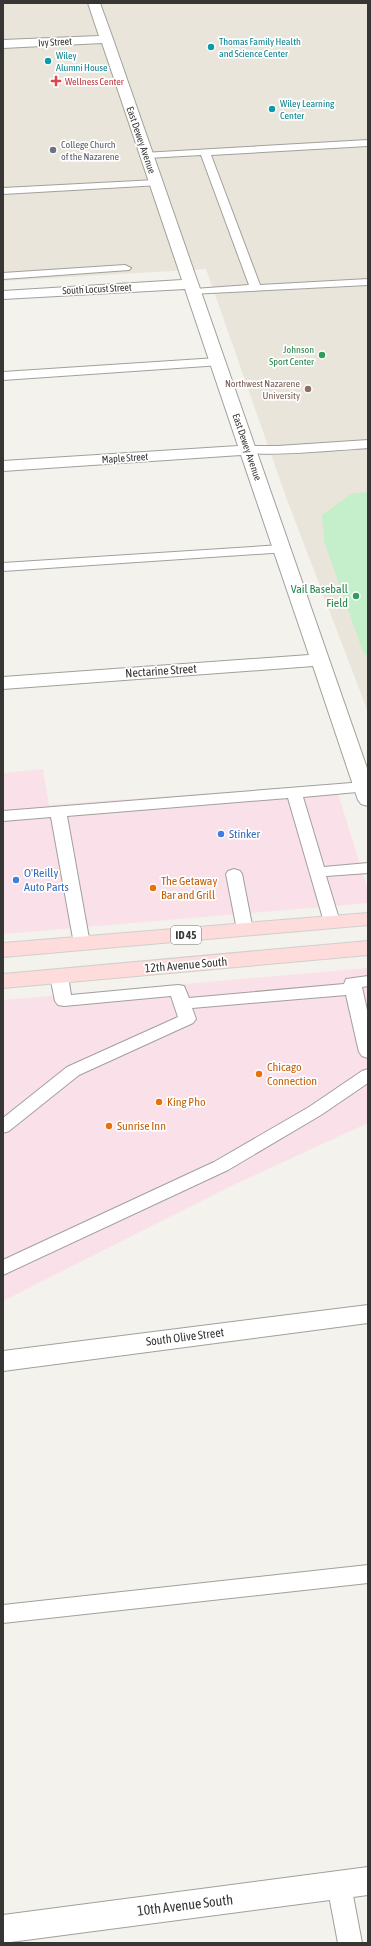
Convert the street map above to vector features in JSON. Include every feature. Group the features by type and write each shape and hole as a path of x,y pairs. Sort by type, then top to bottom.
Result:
{"main road":[{"name":"ID 45","path":"3,950 368,919"},
{"path":"3,965 57,960 75,952 82,944"},
{"name":"12th Avenue South","path":"3,981 368,948"}],"street":[{"name":"East Dewey Avenue","path":"94,3 366,793"},
{"name":"Ivy Street","path":"3,44 106,39"},
{"name":"South Locust Street","path":"8,294 192,288"},
{"name":"Maple Street","path":"3,466 248,450"},
{"name":"Nectarine Street","path":"3,683 320,660"},
{"name":"South Olive Street","path":"3,1361 368,1314"},
{"name":"10th Avenue South","path":"3,1929 353,1883"}],"lane":[{"path":"147,155 368,143"},
{"path":"205,152 256,288"},
{"path":"44,178 88,187"},
{"path":"3,188 24,179"},
{"path":"3,192 156,183"},
{"path":"8,294 7,276 125,268"},
{"path":"192,288 256,288 368,282"},
{"path":"3,376 217,362"},
{"path":"248,450 278,450 368,444"},
{"path":"3,567 282,548"},
{"path":"3,816 294,793 366,793"},
{"path":"294,793 332,922"},
{"path":"58,812 82,944"},
{"path":"317,872 368,868"},
{"path":"234,874 245,930"},
{"path":"3,1127 73,1071 187,1019 178,990 64,1001 59,976"},
{"path":"182,1004 360,985 368,1052"},
{"path":"3,1268 221,1166 315,1111 368,1076"},
{"path":"3,1614 368,1574"},
{"path":"350,1943 353,1883"}],"shaded area":[{"name":"Northwest Nazarene University","path":"3,3 368,3 368,712 286,497 206,269 3,281"},
{"path":"43,769 49,805 335,784 368,890 368,903 3,934 3,773"},
{"path":"368,968 368,1123 229,1187 3,1301 3,1000"}],"green space":[{"name":"Vail Baseball Field","path":"368,492 368,657 363,652 324,541 322,515 351,494"}],"place":[{"name":"Thomas Family Health and Science Center","path":"211,47"},
{"name":"Wiley Alumni House","path":"48,61"},
{"name":"Wellness Center","path":"56,81"},
{"name":"Wiley Learning Center","path":"272,109"},
{"name":"College Church of the Nazarene","path":"53,150"},
{"name":"Johnson Sport Center","path":"322,355"},
{"name":"Northwest Nazarene University","path":"308,389"},
{"name":"Vail Baseball Field","path":"356,596"},
{"name":"Stinker","path":"221,834"},
{"name":"O'Reilly Auto Parts","path":"16,880"},
{"name":"The Getaway Bar and Grill","path":"153,888"},
{"name":"Chicago Connection","path":"259,1074"},
{"name":"King Pho","path":"159,1102"},
{"name":"Sunrise Inn","path":"109,1126"}]}
